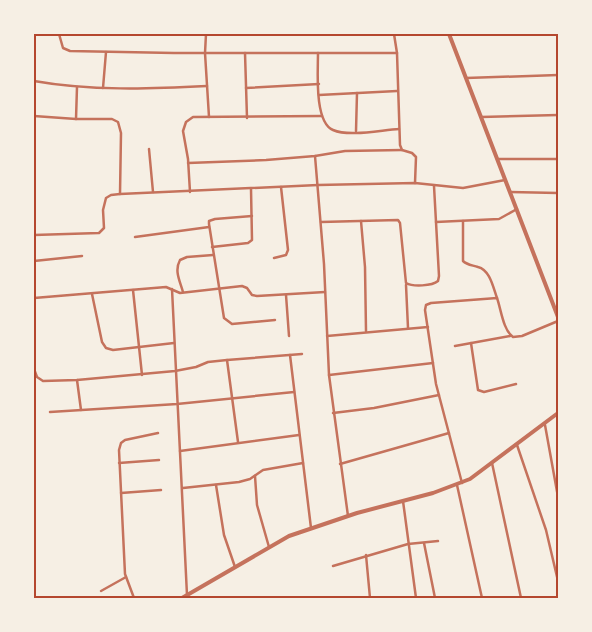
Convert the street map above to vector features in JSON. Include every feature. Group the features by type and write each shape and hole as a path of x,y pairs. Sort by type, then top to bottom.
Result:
{"street":[{"path":"59,34 61,45 66,50 205,53 397,52"},
{"path":"206,34 205,53 209,118"},
{"path":"394,34 397,52 399,129 402,150"},
{"path":"449,34 558,318"},
{"path":"103,88 106,51"},
{"path":"245,53 247,118"},
{"path":"318,53 319,95 322,116 327,126 332,129 348,132 399,129"},
{"path":"466,78 558,75"},
{"path":"34,81 77,87 103,88 207,86"},
{"path":"246,88 319,84"},
{"path":"76,119 77,87"},
{"path":"319,95 398,91"},
{"path":"356,132 357,93"},
{"path":"34,116 112,119 120,124 120,194"},
{"path":"190,192 184,125 186,122 193,118 322,116"},
{"path":"481,116 558,116"},
{"path":"149,149 153,193"},
{"path":"188,163 315,156 345,151 402,150 412,152 416,157 415,183"},
{"path":"315,156 321,222 329,374 348,516"},
{"path":"497,159 558,159"},
{"path":"34,235 99,233 104,228 103,210 106,198 110,195 318,185 415,183 463,188 506,180"},
{"path":"406,283 412,286 438,281 434,185"},
{"path":"274,258 286,255 288,250 281,187"},
{"path":"212,247 250,241 252,237 251,189"},
{"path":"510,192 558,193"},
{"path":"436,222 499,219 516,209"},
{"path":"252,216 209,221 224,318 228,323 232,324 275,320"},
{"path":"361,220 365,268 366,331"},
{"path":"321,222 397,220 400,223 408,328"},
{"path":"463,221 462,261 466,264 478,266 486,271 510,336"},
{"path":"135,236 209,227"},
{"path":"183,292 177,274 180,260 187,257 213,255"},
{"path":"34,261 82,256"},
{"path":"34,298 166,287 176,292 183,292 242,286 247,288 250,294 254,296 325,292"},
{"path":"172,289 187,596"},
{"path":"133,290 142,375"},
{"path":"92,294 102,342 106,348 113,350 174,343"},
{"path":"286,295 288,336"},
{"path":"462,483 439,395 425,310 428,304 497,298"},
{"path":"455,346 510,336 522,336 558,322"},
{"path":"327,336 428,326"},
{"path":"471,343 478,390 484,392 516,384"},
{"path":"34,369 37,377 43,381 77,380 175,371 196,367 208,362 302,354"},
{"path":"290,355 302,464 312,528"},
{"path":"227,360 238,443"},
{"path":"329,374 433,363"},
{"path":"77,380 81,410"},
{"path":"50,412 177,404 294,392"},
{"path":"334,413 391,405 439,395"},
{"path":"182,598 289,536 348,516 462,483 492,464 545,425 558,413"},
{"path":"545,425 558,497"},
{"path":"134,598 126,578 119,450 121,443 132,437 158,433"},
{"path":"340,464 448,433"},
{"path":"180,451 299,434"},
{"path":"517,445 546,530 558,581"},
{"path":"119,463 159,460"},
{"path":"183,488 238,482 254,476 263,470 302,464"},
{"path":"492,464 521,598"},
{"path":"254,476 257,505 269,548"},
{"path":"216,485 224,535 235,567"},
{"path":"457,485 482,598"},
{"path":"121,493 161,490"},
{"path":"403,501 416,598"},
{"path":"333,566 408,544 438,541"},
{"path":"424,543 435,598"},
{"path":"366,555 370,598"},
{"path":"101,591 126,578"}]}
